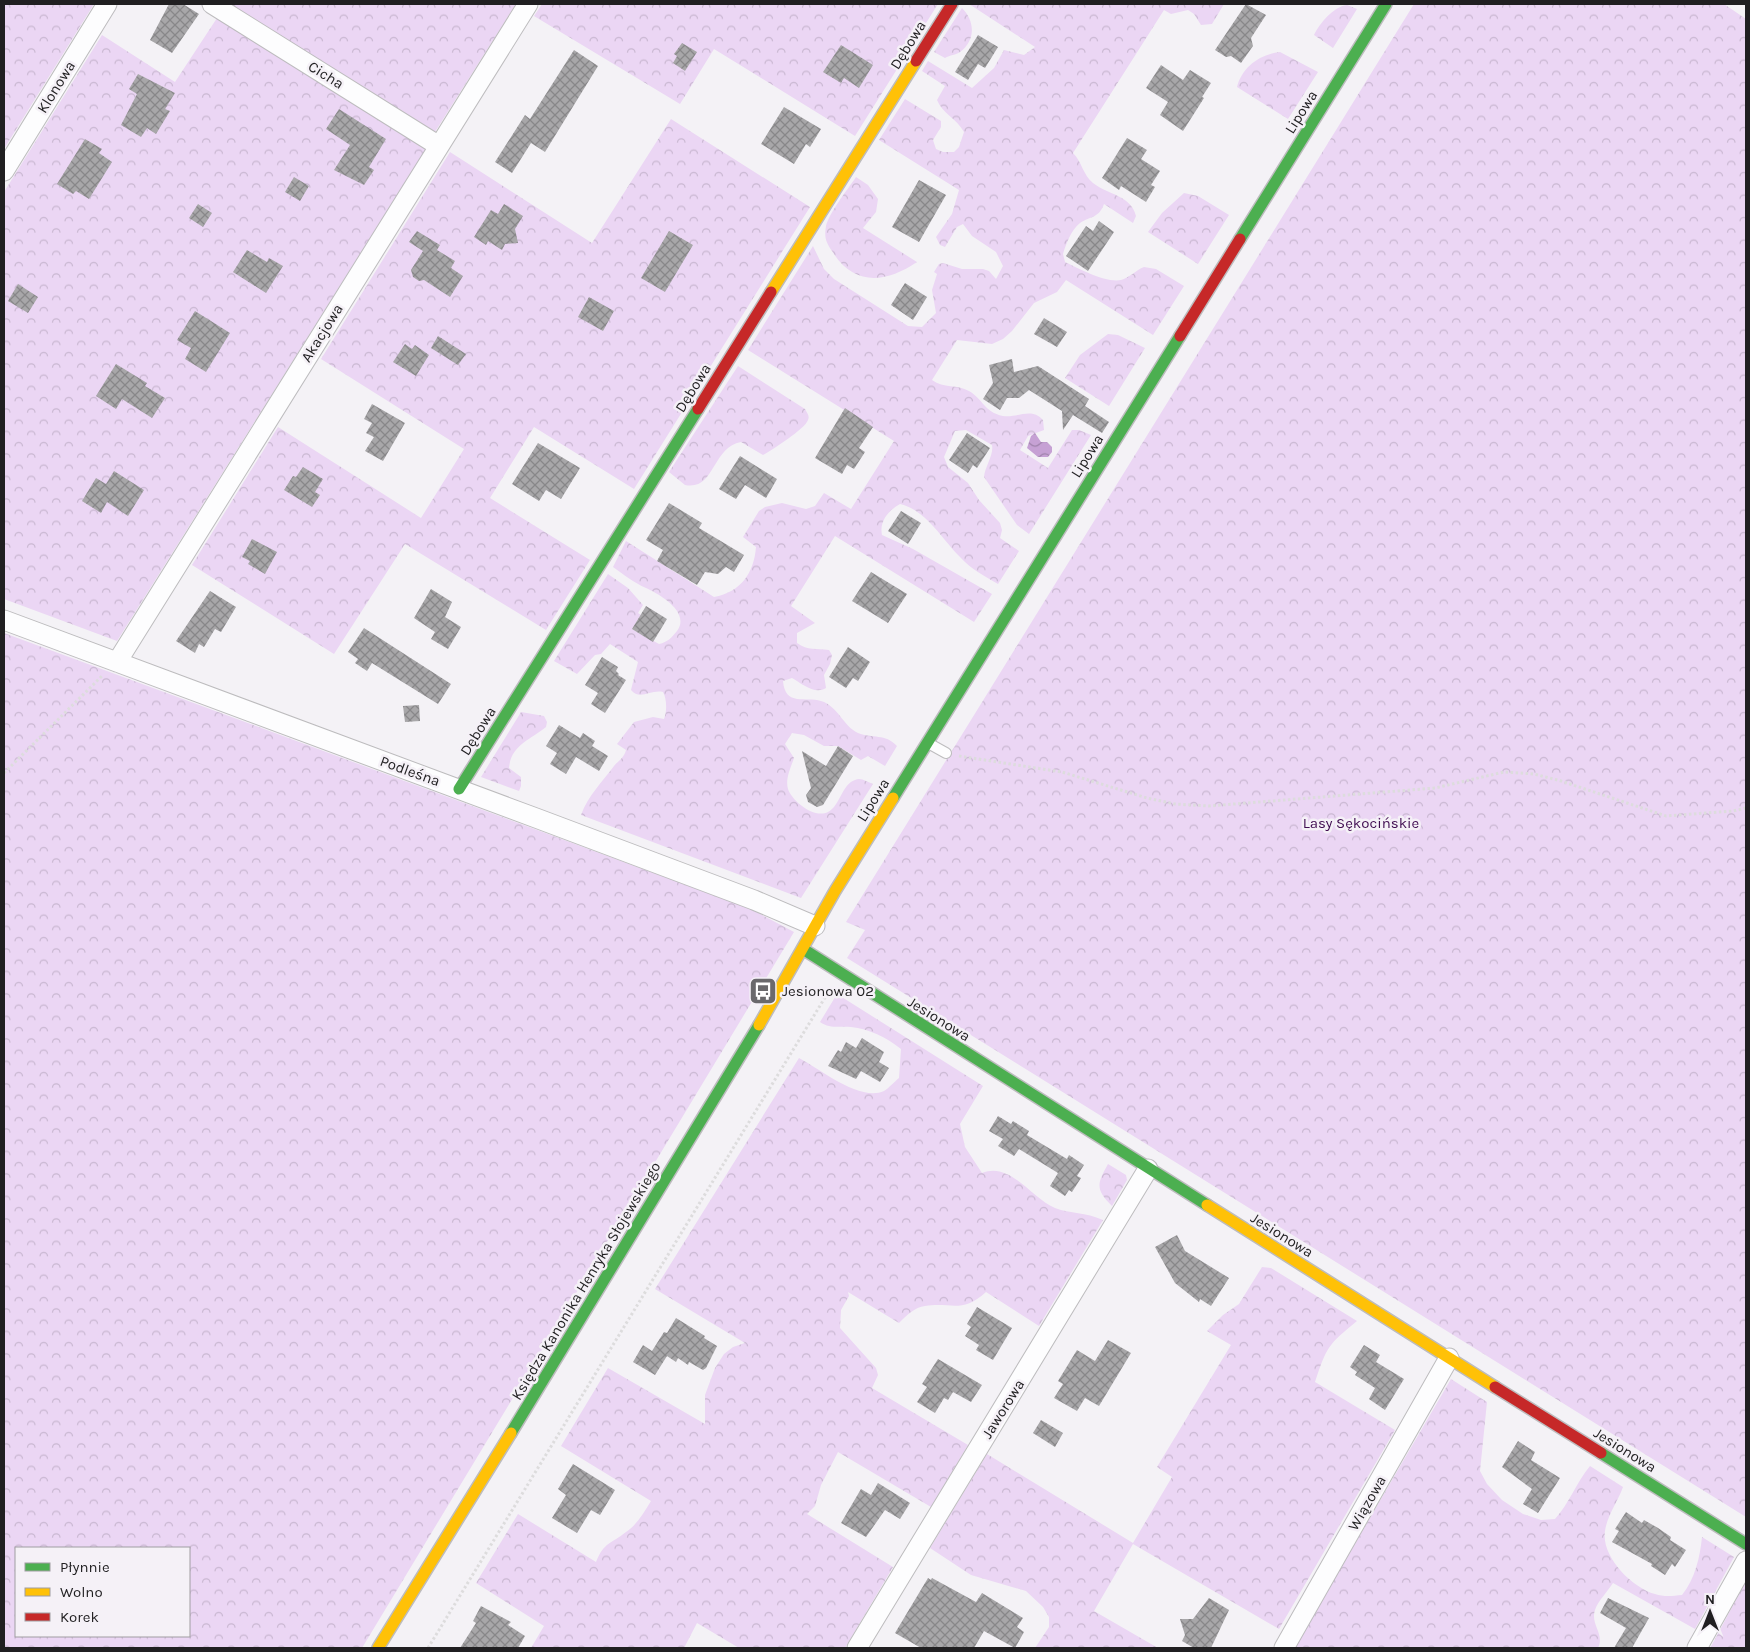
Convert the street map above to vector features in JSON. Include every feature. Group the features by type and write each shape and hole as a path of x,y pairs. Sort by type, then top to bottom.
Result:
{"street":[{"name":"Klonowa","path":"4,171 107,4"},
{"name":"Cicha","path":"212,4 439,146"},
{"name":"Akacjowa","path":"117,662 528,4"},
{"name":"Dębowa","path":"459,789 952,4"},
{"name":"Lipowa","path":"815,926 927,742 1386,4"},
{"name":"Podleśna","path":"4,620 754,900 815,926"},
{"name":"Księdza Kanonika Henryka Słojewskiego","path":"378,1648 581,1320 787,979 815,926"},
{"name":"Jesionowa","path":"802,950 1746,1544"},
{"name":"Jaworowa","path":"857,1648 1148,1169"},
{"name":"Wiązowa","path":"1284,1648 1449,1358"},
{"path":"1697,1648 1746,1561"}],"lane":[{"path":"927,742 946,753"}],"path":[{"path":"4,773 117,662"},
{"path":"946,753 1062,772 1147,798 1175,804 1209,806 1435,788 1504,772 1534,774 1561,781 1666,816 1733,811 1746,808"},
{"path":"428,1648 840,974"}],"green space":[{"path":"4,4 94,4 4,149"},
{"path":"223,4 516,4 433,135"},
{"path":"542,4 938,4 855,136 714,49 680,104 534,16"},
{"path":"969,4 1224,4 1212,24 1201,25 1194,14 1188,10 1171,14 1164,10 1073,153 1093,183 1124,199 1133,209 1136,216 1133,223 1104,204 1100,212 1080,223 1074,229 1063,254 1065,262 1093,275 1115,280 1124,279 1144,267 1156,269 1184,286 1153,335 1066,280 1057,292 1034,303 1012,331 1003,339 992,344 957,340 932,380 941,385 969,391 992,412 997,414 1009,416 1034,414 1038,416 1043,420 1044,430 1028,436 1020,450 1048,468 1072,430 1079,430 1091,435 1029,534 1017,525 984,477 992,453 992,445 966,430 955,431 944,457 948,467 968,483 979,500 1000,523 1002,530 1000,538 1019,551 998,584 964,561 918,512 900,504 886,516 882,525 882,535 913,549 992,594 974,622 835,536 791,606 815,623 797,633 797,643 809,648 829,650 832,655 824,675 826,688 822,690 813,689 804,686 792,678 783,681 788,694 797,699 821,701 832,707 848,726 858,733 888,739 897,746 885,766 868,756 861,760 838,746 824,746 804,735 792,733 785,744 794,758 788,777 788,789 794,799 810,811 822,814 828,812 835,805 847,786 857,779 873,784 801,898 581,815 596,789 624,755 626,750 617,744 634,722 653,717 664,719 666,709 665,698 663,692 642,695 634,693 631,690 638,662 610,644 601,654 595,655 577,674 554,661 608,574 628,588 643,605 638,613 641,615 632,629 659,644 665,642 677,631 680,617 672,605 613,567 626,541 714,597 732,591 744,580 752,565 756,547 743,537 759,511 765,507 782,503 806,509 815,506 824,493 851,509 894,441 748,350 813,246 824,269 834,279 908,326 922,327 936,313 932,290 937,274 934,272 939,264 943,263 962,269 983,269 989,271 996,279 1003,266 996,252 972,236 963,224 957,227 945,247 940,245 936,237 952,214 959,190 879,140 905,99 941,121 941,127 933,140 936,149 943,152 954,152 959,147 964,132 958,123 939,105 937,100 945,86 922,71 928,61 972,88 994,68 1004,50 1024,55 1035,47"},
{"name":"Lasy Sękocińskie","path":"1414,4 1724,4 1746,19 1746,1517 847,958 865,930 846,922"},
{"path":"1347,5 1357,9 1333,48 1314,35 1328,16 1342,6"},
{"path":"962,8 971,24 972,30 969,42 957,54 945,58 934,52"},
{"path":"219,15 429,144 117,641 4,599 4,192 102,35 175,82"},
{"path":"1280,52 1318,72 1288,119 1237,87 1243,73 1253,63 1273,53"},
{"path":"671,119 810,207 634,489 534,427 490,498 590,560 546,630 405,544 334,654 192,565 278,427 421,518 464,449 321,359 450,152 592,243"},
{"path":"856,177 868,185 878,199 876,212 863,228 917,262 894,274 871,278 860,276 850,271 832,251 826,240 826,226 835,208"},
{"path":"1184,193 1198,196 1229,215 1198,264 1148,232 1162,213"},
{"path":"1108,334 1118,335 1145,348 1109,406 1065,378 1080,355"},
{"path":"738,366 805,409 808,420 795,434 763,455 741,442 731,446 718,459 702,482 695,485 685,485 669,472"},
{"path":"4,633 751,909 794,932 362,1648 4,1648"},
{"path":"521,712 544,716 547,722 546,727 517,748 513,754 509,768 521,777 519,791 481,777"},
{"path":"837,994 983,1086 960,1124 965,1147 982,1173 1002,1172 1020,1182 1055,1208 1103,1220 1039,1326 986,1292 978,1299 963,1305 934,1305 918,1308 899,1323 848,1292 849,1296 841,1310 840,1328 876,1368 878,1375 872,1388 968,1445 931,1507 838,1452 821,1485 815,1506 807,1514 893,1567 845,1648 739,1648 697,1623 684,1648 531,1648 544,1626 476,1583 518,1514 596,1562 608,1544 634,1526 651,1501 561,1446 608,1368 705,1424 705,1395 715,1368 724,1354 733,1347 745,1343 655,1289 799,1058 840,1083 864,1092 884,1091 899,1078 901,1049 877,1034 851,1027 831,1026 820,1022"},
{"path":"1108,1164 1126,1175 1127,1180 1112,1206 1100,1191 1100,1182"},
{"path":"1262,1267 1271,1268 1357,1321 1334,1341 1326,1353 1315,1382 1395,1430 1279,1629 1133,1544 1094,1611 1158,1648 1035,1648 1049,1627 1049,1617 1043,1607 1026,1591 971,1575 930,1548 987,1454 1133,1543 1172,1477 1157,1467 1231,1345 1207,1331 1223,1315 1239,1304"},
{"path":"1451,1379 1487,1402 1480,1471 1487,1484 1502,1500 1523,1514 1541,1520 1555,1519 1590,1466 1623,1487 1608,1520 1605,1541 1613,1560 1636,1585 1658,1595 1682,1595 1687,1589 1696,1568 1702,1537 1734,1557 1695,1629 1613,1583 1595,1610 1594,1620 1600,1638 1598,1648 1294,1648"},
{"path":"1746,1581 1746,1648 1710,1648 1714,1641"}],"water":[{"path":"1035,433 1041,442 1047,442 1052,447 1052,452 1048,457 1038,457 1027,448 1031,436"}],"building":[{"path":"169,4 183,4 199,14 172,53 150,40"},
{"path":"1246,4 1266,15 1251,38 1253,46 1241,63 1231,56 1226,57 1215,50"},
{"path":"978,35 998,47 985,68 978,64 968,80 955,72"},
{"path":"682,43 697,52 685,71 673,63 677,56 674,54"},
{"path":"841,45 873,65 859,88 844,78 841,83 823,72"},
{"path":"574,50 598,66 545,152 531,143 512,173 495,162 525,115 530,119"},
{"path":"1161,65 1183,80 1190,70 1211,83 1202,97 1204,98 1183,131 1160,115 1168,102 1146,88"},
{"path":"138,74 175,93 165,109 170,111 156,134 147,128 141,137 121,125 137,94 129,89"},
{"path":"784,107 821,129 810,147 806,144 794,164 761,144"},
{"path":"339,109 386,139 369,167 374,170 364,185 334,170 350,145 326,129"},
{"path":"1127,138 1147,150 1141,159 1160,171 1151,185 1155,187 1146,202 1121,186 1119,190 1102,178"},
{"path":"85,139 102,149 99,153 112,162 89,199 76,191 73,194 57,184"},
{"path":"294,177 309,186 300,201 285,192"},
{"path":"919,180 946,195 919,242 892,227"},
{"path":"198,204 212,213 203,227 189,218"},
{"path":"504,204 523,216 515,229 518,243 505,244 502,250 488,241 486,245 474,237 491,210 498,214"},
{"path":"1099,221 1114,232 1088,271 1066,256 1086,226 1093,231"},
{"path":"417,231 440,245 437,250 455,261 451,268 463,276 450,297 424,280 419,281 413,277 411,270 423,251 409,242"},
{"path":"669,231 693,245 665,292 641,278"},
{"path":"247,250 267,262 269,258 283,266 266,293 233,272"},
{"path":"905,283 927,297 913,320 891,305"},
{"path":"18,284 38,297 28,313 8,301"},
{"path":"589,297 614,311 603,331 578,317"},
{"path":"195,311 230,333 206,372 185,359 191,348 177,340"},
{"path":"1044,318 1067,332 1057,347 1034,334"},
{"path":"438,336 466,354 458,365 431,348"},
{"path":"405,344 412,349 415,345 429,355 416,376 393,362"},
{"path":"1012,359 1014,372 1038,366 1089,399 1085,406 1109,422 1102,433 1073,415 1063,430 1062,411 1029,390 1019,398 1007,398 1000,410 983,399 993,383 989,365"},
{"path":"116,364 147,383 145,386 165,398 152,418 122,399 116,409 96,396"},
{"path":"372,404 405,423 383,461 365,451 374,437 366,433 372,423 364,419"},
{"path":"845,408 873,427 859,448 865,452 854,469 847,465 842,474 815,458"},
{"path":"967,433 990,448 977,468 973,465 968,473 949,460"},
{"path":"538,443 580,468 561,499 546,490 539,501 512,484"},
{"path":"740,456 777,479 766,498 745,485 736,499 719,489"},
{"path":"303,467 323,479 315,492 320,495 312,507 284,490 293,476 296,477"},
{"path":"114,471 144,490 128,516 107,502 101,513 82,501 96,478 106,484"},
{"path":"669,503 702,523 699,528 744,555 734,572 726,567 718,574 705,572 697,585 657,561 663,550 646,540"},
{"path":"901,511 921,523 908,544 888,531"},
{"path":"252,539 277,552 265,574 248,564 250,561 242,557"},
{"path":"871,572 907,594 888,623 852,601"},
{"path":"431,589 452,602 445,617 461,627 448,649 431,639 435,632 414,618"},
{"path":"210,591 236,607 221,632 215,629 204,647 199,644 195,653 176,641"},
{"path":"646,606 667,619 653,642 632,629"},
{"path":"364,628 451,684 438,704 372,663 367,671 355,663 358,659 348,652"},
{"path":"848,647 870,662 858,681 853,678 846,688 829,677"},
{"path":"602,657 618,667 616,671 618,675 626,680 605,713 591,704 598,693 585,685"},
{"path":"419,705 420,721 405,722 403,706"},
{"path":"559,725 580,738 583,733 595,741 592,746 608,756 599,771 576,757 566,774 550,764 557,753 546,746"},
{"path":"838,746 853,756 823,805 817,807 808,802 806,795 811,788 802,751 826,766"},
{"path":"862,1038 884,1052 879,1062 889,1068 880,1082 861,1071 856,1079 828,1066 838,1050 841,1052 846,1042 856,1048"},
{"path":"998,1116 1011,1124 1013,1121 1029,1131 1027,1135 1067,1159 1069,1155 1084,1165 1077,1176 1081,1178 1072,1192 1069,1190 1065,1196 1050,1186 1058,1173 1019,1149 1014,1156 998,1146 1003,1139 989,1131"},
{"path":"1177,1235 1185,1251 1229,1278 1211,1306 1200,1299 1199,1302 1175,1283 1155,1247"},
{"path":"977,1307 1012,1328 993,1360 976,1350 979,1345 965,1336 971,1327 967,1324"},
{"path":"676,1318 717,1346 706,1368 703,1370 689,1362 688,1365 678,1358 676,1362 667,1356 655,1375 633,1362 643,1345 652,1351 664,1332 667,1333"},
{"path":"1108,1340 1131,1353 1099,1406 1085,1398 1077,1411 1054,1398 1063,1384 1058,1381 1077,1350 1095,1361"},
{"path":"1364,1345 1380,1355 1376,1362 1404,1379 1385,1410 1369,1399 1375,1388 1355,1375 1357,1372 1350,1367"},
{"path":"938,1359 982,1385 971,1402 953,1392 948,1400 944,1398 935,1413 917,1402 927,1387 922,1384"},
{"path":"1041,1420 1063,1433 1055,1447 1033,1433"},
{"path":"1518,1441 1535,1452 1531,1460 1560,1478 1538,1513 1523,1504 1532,1489 1502,1467"},
{"path":"573,1464 615,1490 600,1515 591,1510 577,1533 552,1518 566,1495 558,1489"},
{"path":"878,1483 910,1503 900,1519 885,1510 866,1537 841,1523 861,1489 871,1495"},
{"path":"1626,1512 1642,1523 1644,1520 1658,1528 1671,1537 1670,1540 1686,1550 1675,1567 1672,1564 1665,1575 1651,1566 1652,1564 1612,1542 1619,1531 1615,1529"},
{"path":"928,1578 931,1580 932,1578 976,1602 982,1593 1023,1618 1017,1627 1024,1632 1015,1648 984,1631 974,1648 921,1648 895,1633"},
{"path":"1209,1598 1229,1610 1211,1648 1194,1648 1182,1641 1185,1635 1180,1619 1193,1619"},
{"path":"1608,1598 1649,1618 1632,1648 1614,1648 1626,1628 1600,1613"},
{"path":"481,1606 511,1622 508,1625 525,1636 518,1648 460,1648 476,1623 473,1621"}],"traffic: fast":[{"path":"1240,239 1386,4"},
{"path":"893,798 1180,336"},
{"path":"459,789 698,409"},
{"path":"803,949 1207,1205"},
{"path":"511,1433 759,1025"},
{"path":"1601,1453 1746,1544"}],"traffic: slow":[{"path":"771,292 916,61"},
{"path":"759,1025 835,891 893,798"},
{"path":"1207,1205 1495,1387"},
{"path":"378,1648 511,1433"}],"traffic: jam":[{"path":"916,61 952,4"},
{"path":"1180,336 1240,239"},
{"path":"698,409 771,292"},
{"path":"1495,1387 1601,1453"}],"place":[{"name":"Jesionowa 02","path":"763,991"}]}
